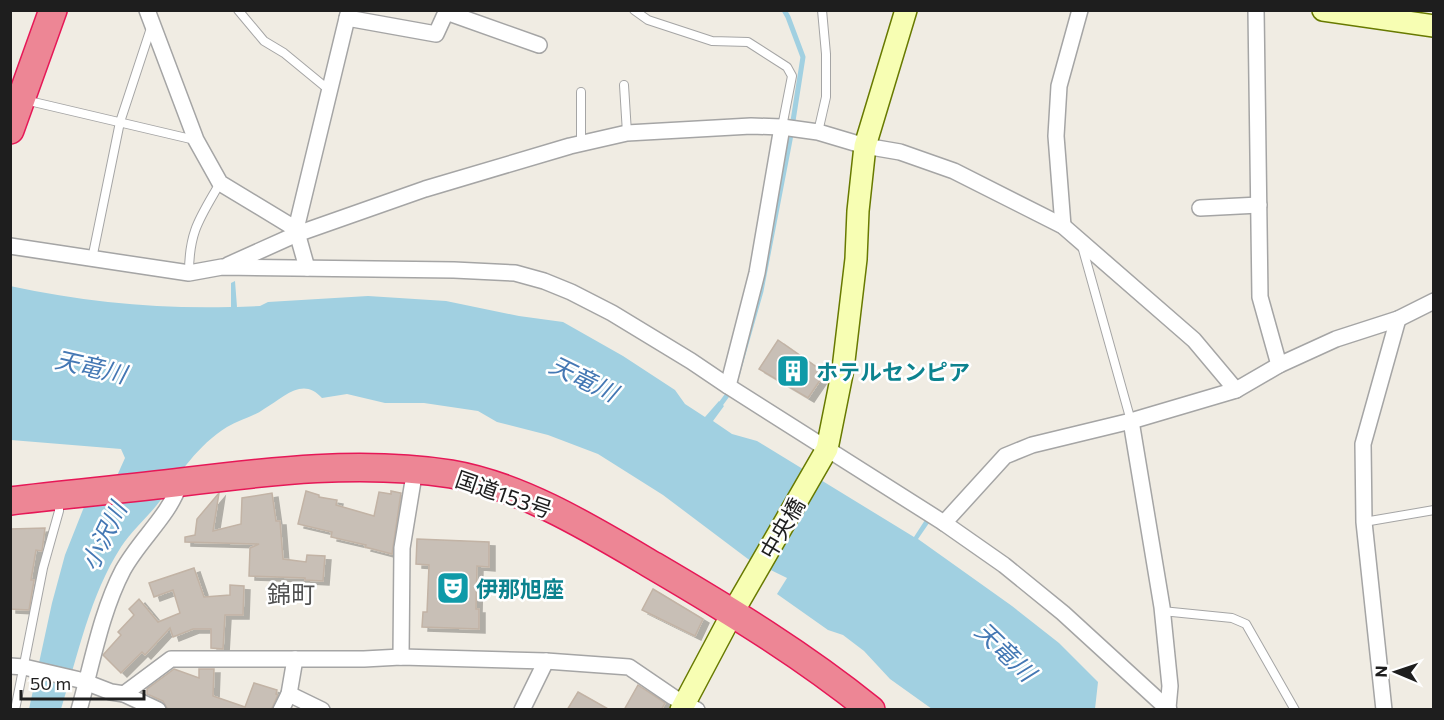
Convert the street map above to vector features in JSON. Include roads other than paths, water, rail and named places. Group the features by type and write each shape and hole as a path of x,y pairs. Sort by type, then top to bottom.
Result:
{"highway":[{"path":"15,109 53,10"},
{"name":"国道153号","path":"10,501 228,476 352,466 415,469 487,483 577,521 737,607 871,710"}],"street":[{"name":"中央橋","path":"688,707 737,607 825,452 843,369 856,259 858,211 865,146 906,10"},
{"path":"1063,226 1056,136 1059,86 1080,10"},
{"path":"1256,10 1260,297 1279,365"},
{"path":"1323,10 1434,26"},
{"path":"307,268 296,231 348,14 436,34 447,11 539,45"},
{"path":"150,17 196,140 220,183 296,231"},
{"path":"222,267 296,231 425,189 581,143 627,133 751,126 782,127 818,132 865,146 900,152 954,171 1063,226 1194,340 1236,390"},
{"path":"728,386 757,273 782,127"},
{"path":"1200,208 1259,205"},
{"path":"10,246 189,273 222,267 454,270 516,273 544,281 612,313 691,360 825,452 945,523 1004,565 1063,613 1168,709"},
{"path":"945,523 1005,456 1032,445 1131,421 1236,390 1279,365 1336,339 1398,319 1434,300"},
{"path":"1384,710 1364,522 1363,444 1398,319"},
{"path":"1131,421 1162,611 1170,686 1168,709"},
{"path":"401,657 402,548 415,469"},
{"path":"78,710 83,681 111,597 136,550 175,499 173,483"},
{"path":"124,694 171,659 401,657 546,661 629,667 688,707"},
{"path":"281,710 289,694 295,659"},
{"path":"522,710 546,661"},
{"path":"21,667 83,681 111,692 124,694 158,710"},
{"path":"289,694 322,710"}],"lane":[{"path":"238,10 264,41 284,53 330,91"},
{"path":"634,10 648,20 712,41 748,42 787,68 792,76 782,127"},
{"path":"818,132 826,98 826,54 822,10"},
{"path":"92,259 120,122 150,17"},
{"path":"624,85 627,133"},
{"path":"581,93 581,143"},
{"path":"15,109 120,122 196,140"},
{"path":"189,273 189,250 195,226 220,183"},
{"path":"1080,240 1131,421"},
{"path":"15,710 21,667 43,568 63,495"},
{"path":"1364,522 1434,510"},
{"path":"1162,611 1232,618 1246,624 1295,710"}],"water":[{"path":"235,281 237,307 260,306 268,302 368,296 446,301 519,316 563,322 623,356 675,390 685,404 705,417 719,401 724,406 713,421 732,434 757,441 914,537 925,520 929,523 918,539 1012,606 1059,643 1098,682 1095,709 932,709 890,679 864,651 843,635 828,630 777,594 787,578 748,559 663,495 598,454 548,435 497,422 478,411 424,403 385,403 347,394 322,398 308,389 301,389 286,394 255,414 227,427 207,442 190,461 155,507 125,541 110,566 93,605 61,709 29,709 65,555 84,507 116,478 125,458 121,449 11,440 10,286 120,303 175,307 231,307 231,283"}],"waterway":[{"path":"736,379 761,291 790,140 803,57 784,10"},
{"path":"717,409 731,390"}],"place":[{"name":"ホテルセンピア","path":"793,371"},
{"name":"伊那旭座","path":"453,588"}],"district":[{"name":"錦町","path":"291,593"}],"water label":[{"name":"天竜川","path":"91,366"},
{"name":"天竜川","path":"584,378"},
{"name":"小沢川","path":"103,536"},
{"name":"天竜川","path":"1006,651"}]}
